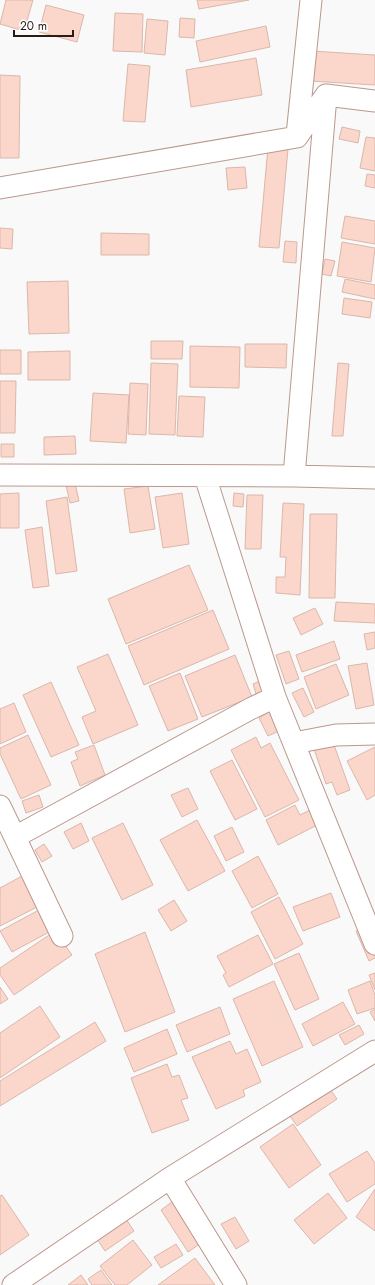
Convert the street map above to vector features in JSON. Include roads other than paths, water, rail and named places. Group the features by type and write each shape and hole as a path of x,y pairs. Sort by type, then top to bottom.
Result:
{"street":[{"path":"297,137 311,0"},
{"path":"0,188 297,137 326,95"},
{"path":"326,95 375,101"},
{"path":"294,476 326,95"},
{"path":"0,475 294,476 375,478"},
{"path":"205,476 275,698 375,944"},
{"path":"15,838 250,709 275,698"},
{"path":"294,743 336,735 375,734"},
{"path":"0,806 62,936"},
{"path":"13,1285 170,1178 375,1051"},
{"path":"170,1178 236,1285"}]}
